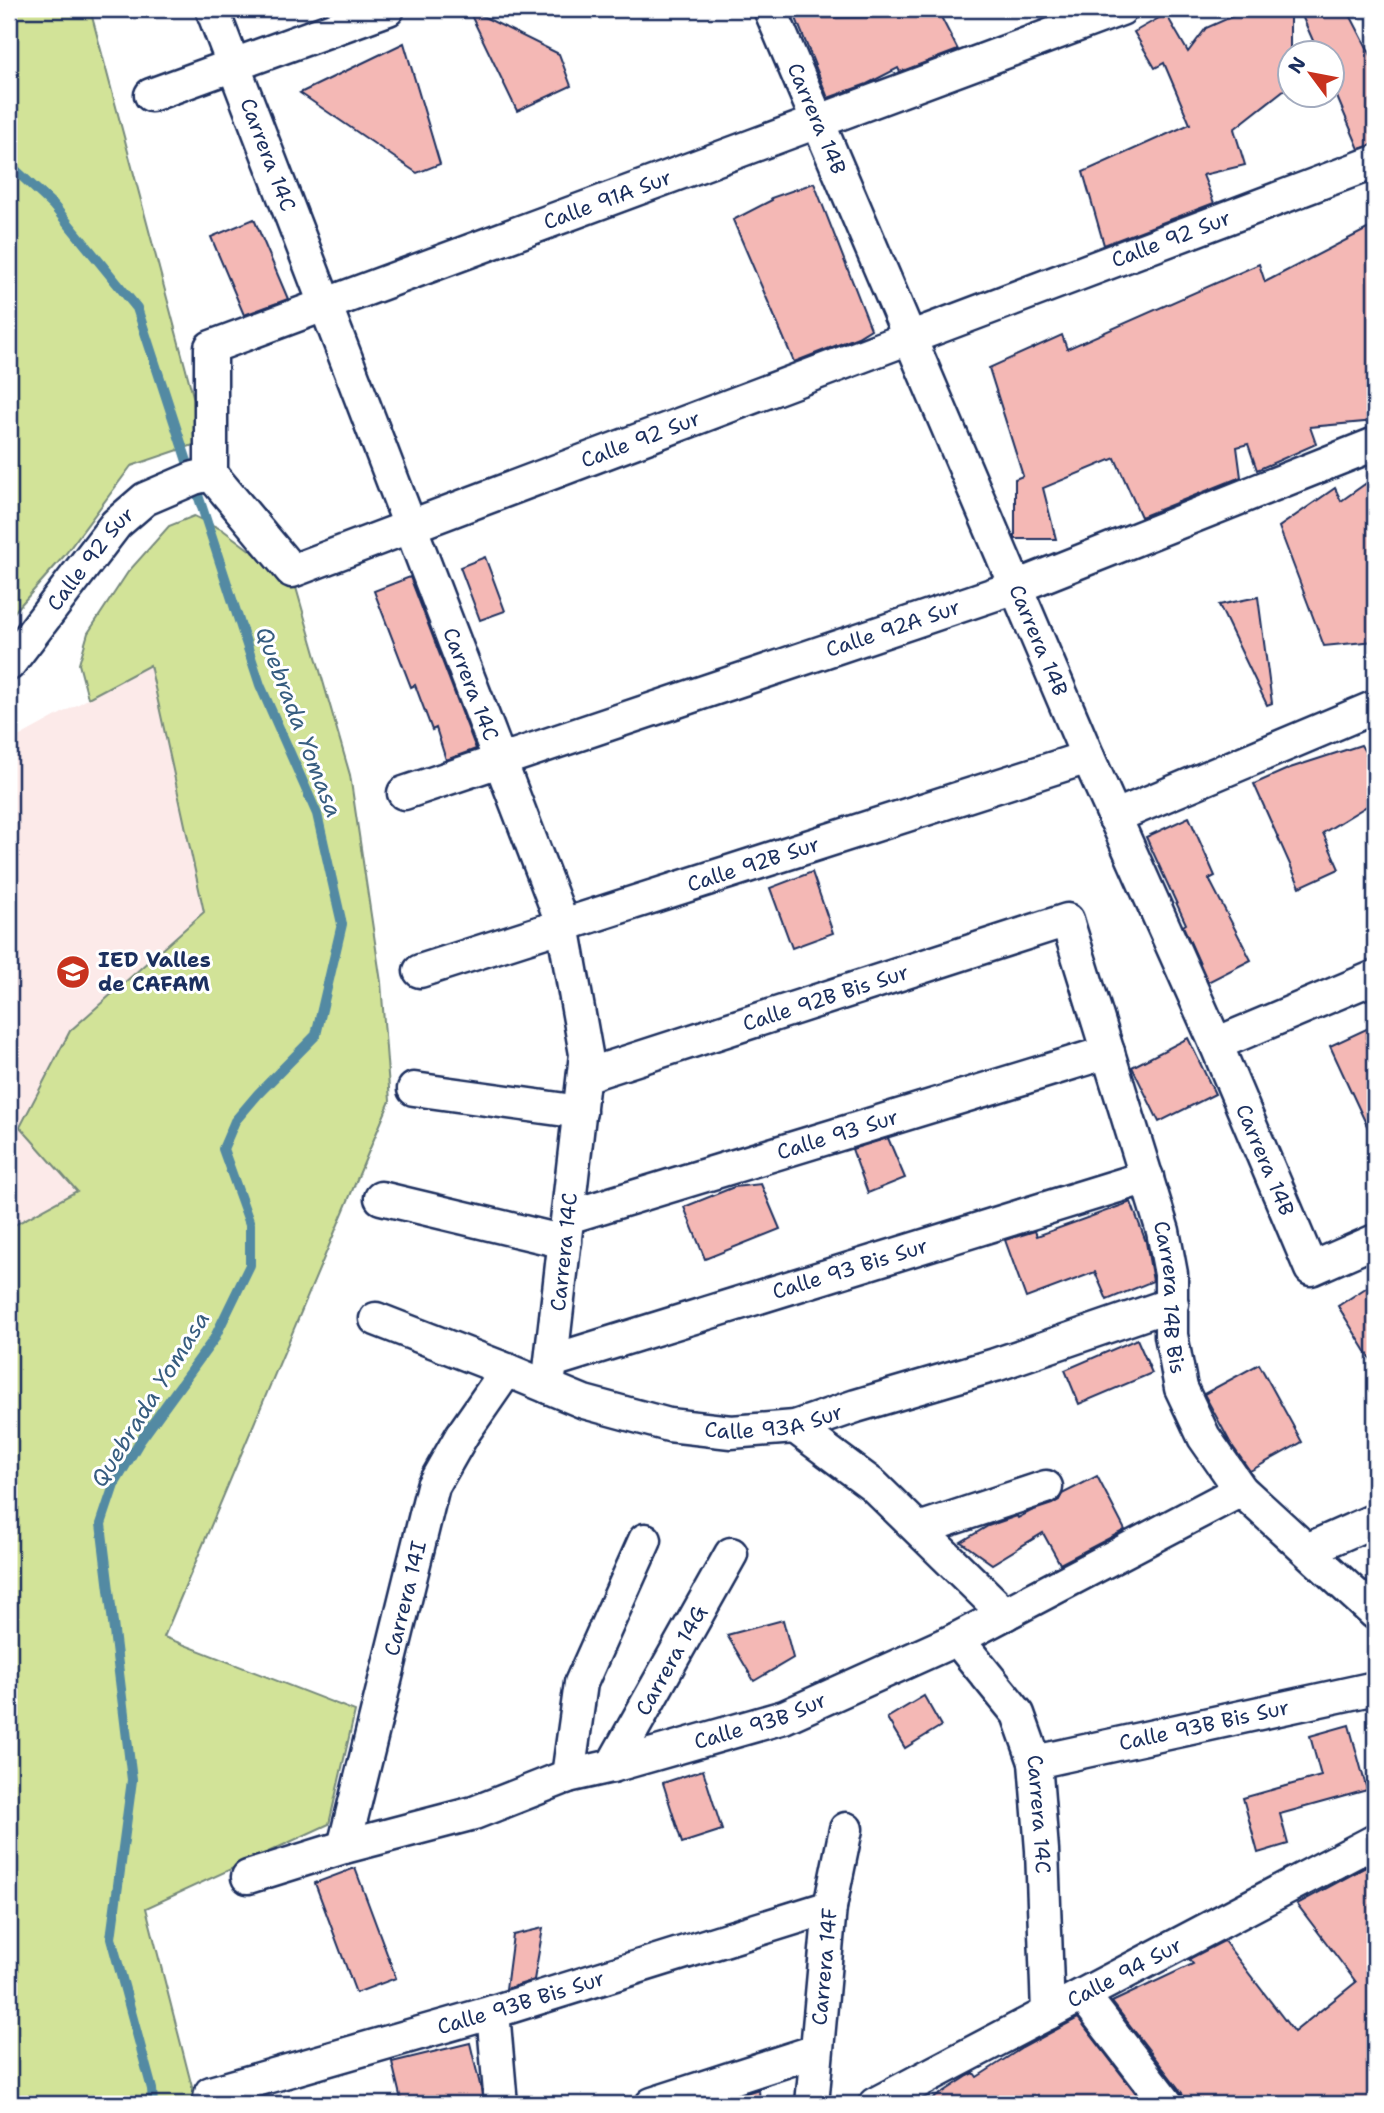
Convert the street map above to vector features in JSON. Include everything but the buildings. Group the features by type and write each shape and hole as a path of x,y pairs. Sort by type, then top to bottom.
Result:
{"street":[{"name":"Carrera 14C","path":"212,9 563,925 586,1054 550,1374"},
{"path":"151,95 388,9"},
{"name":"Carrera 14B","path":"770,9 1088,757 1216,1044 1311,1269 1375,1241"},
{"name":"Calle 91A Sur","path":"203,476 211,347 1121,9"},
{"name":"Calle 92 Sur","path":"9,664 116,524 145,499 203,476 292,571 1375,162"},
{"name":"Calle 92A Sur","path":"404,793 1016,587 1375,444"},
{"path":"1114,817 1375,707"},
{"name":"Calle 92B Sur","path":"420,971 1088,757"},
{"name":"Carrera 14B Bis","path":"1067,920 1163,1231 1171,1274 1171,1335 1181,1388 1204,1437 1241,1490 1375,1613"},
{"name":"Calle 92B Bis Sur","path":"584,1076 1067,920"},
{"path":"1216,1044 1375,976"},
{"name":"Calle 93 Sur","path":"567,1229 1108,1052"},
{"path":"414,1089 580,1112"},
{"name":"Calle 93 Bis Sur","path":"550,1374 1147,1177"},
{"path":"381,1198 567,1229"},
{"name":"Calle 93A Sur","path":"376,1319 507,1370 550,1374 584,1402 669,1425 731,1433 795,1427 995,1365 1172,1304"},
{"name":"Carrera 14I","path":"344,1847 433,1486 462,1435 507,1370"},
{"path":"795,1427 873,1485 1005,1614"},
{"path":"919,1530 1046,1487"},
{"name":"Calle 93B Sur","path":"248,1877 344,1847 474,1813 568,1776 784,1717 957,1639 1241,1490"},
{"path":"1307,1550 1375,1520"},
{"path":"568,1776 581,1683 645,1539"},
{"name":"Carrera 14G","path":"612,1766 732,1554"},
{"name":"Carrera 14C","path":"957,1639 1018,1714 1035,1762 1042,1850 1048,2013"},
{"name":"Calle 93B Bis Sur","path":"1035,1762 1375,1688"},
{"name":"Carrera 14F","path":"811,2104 831,1907 846,1829"},
{"name":"Calle 94 Sur","path":"896,2099 1048,2013 1375,1841"},
{"name":"Calle 93B Bis Sur","path":"210,2099 831,1907"},
{"path":"1083,1995 1167,2104"},
{"path":"493,2012 501,2104"},
{"path":"652,2104 816,2051"}],"shaded area":[{"name":"IED Valles de CAFAM","path":"150,665 204,912 70,1031 77,1192 9,1228 9,742"}],"green space":[{"path":"9,9 90,9 205,441 131,466 64,556 9,618"},
{"path":"194,516 223,530 295,584 350,775 381,982 390,1101 164,1637 355,1711 329,1824 146,1908 193,2091 190,2104 9,2104 9,1228 77,1191 20,1127 70,1031 204,912 150,665 88,698 79,664 88,633 128,572 169,526"}],"waterway":[{"name":"Quebrada Yomasa","path":"9,164 53,205 137,308 260,685 317,814 342,924 316,1035 235,1121 223,1149 250,1224 250,1265 214,1339 140,1441 114,1485 101,1524 132,1780 111,1938 152,2089 153,2104"}],"place":[{"name":"IED Valles de CAFAM","path":"73,972"}]}
